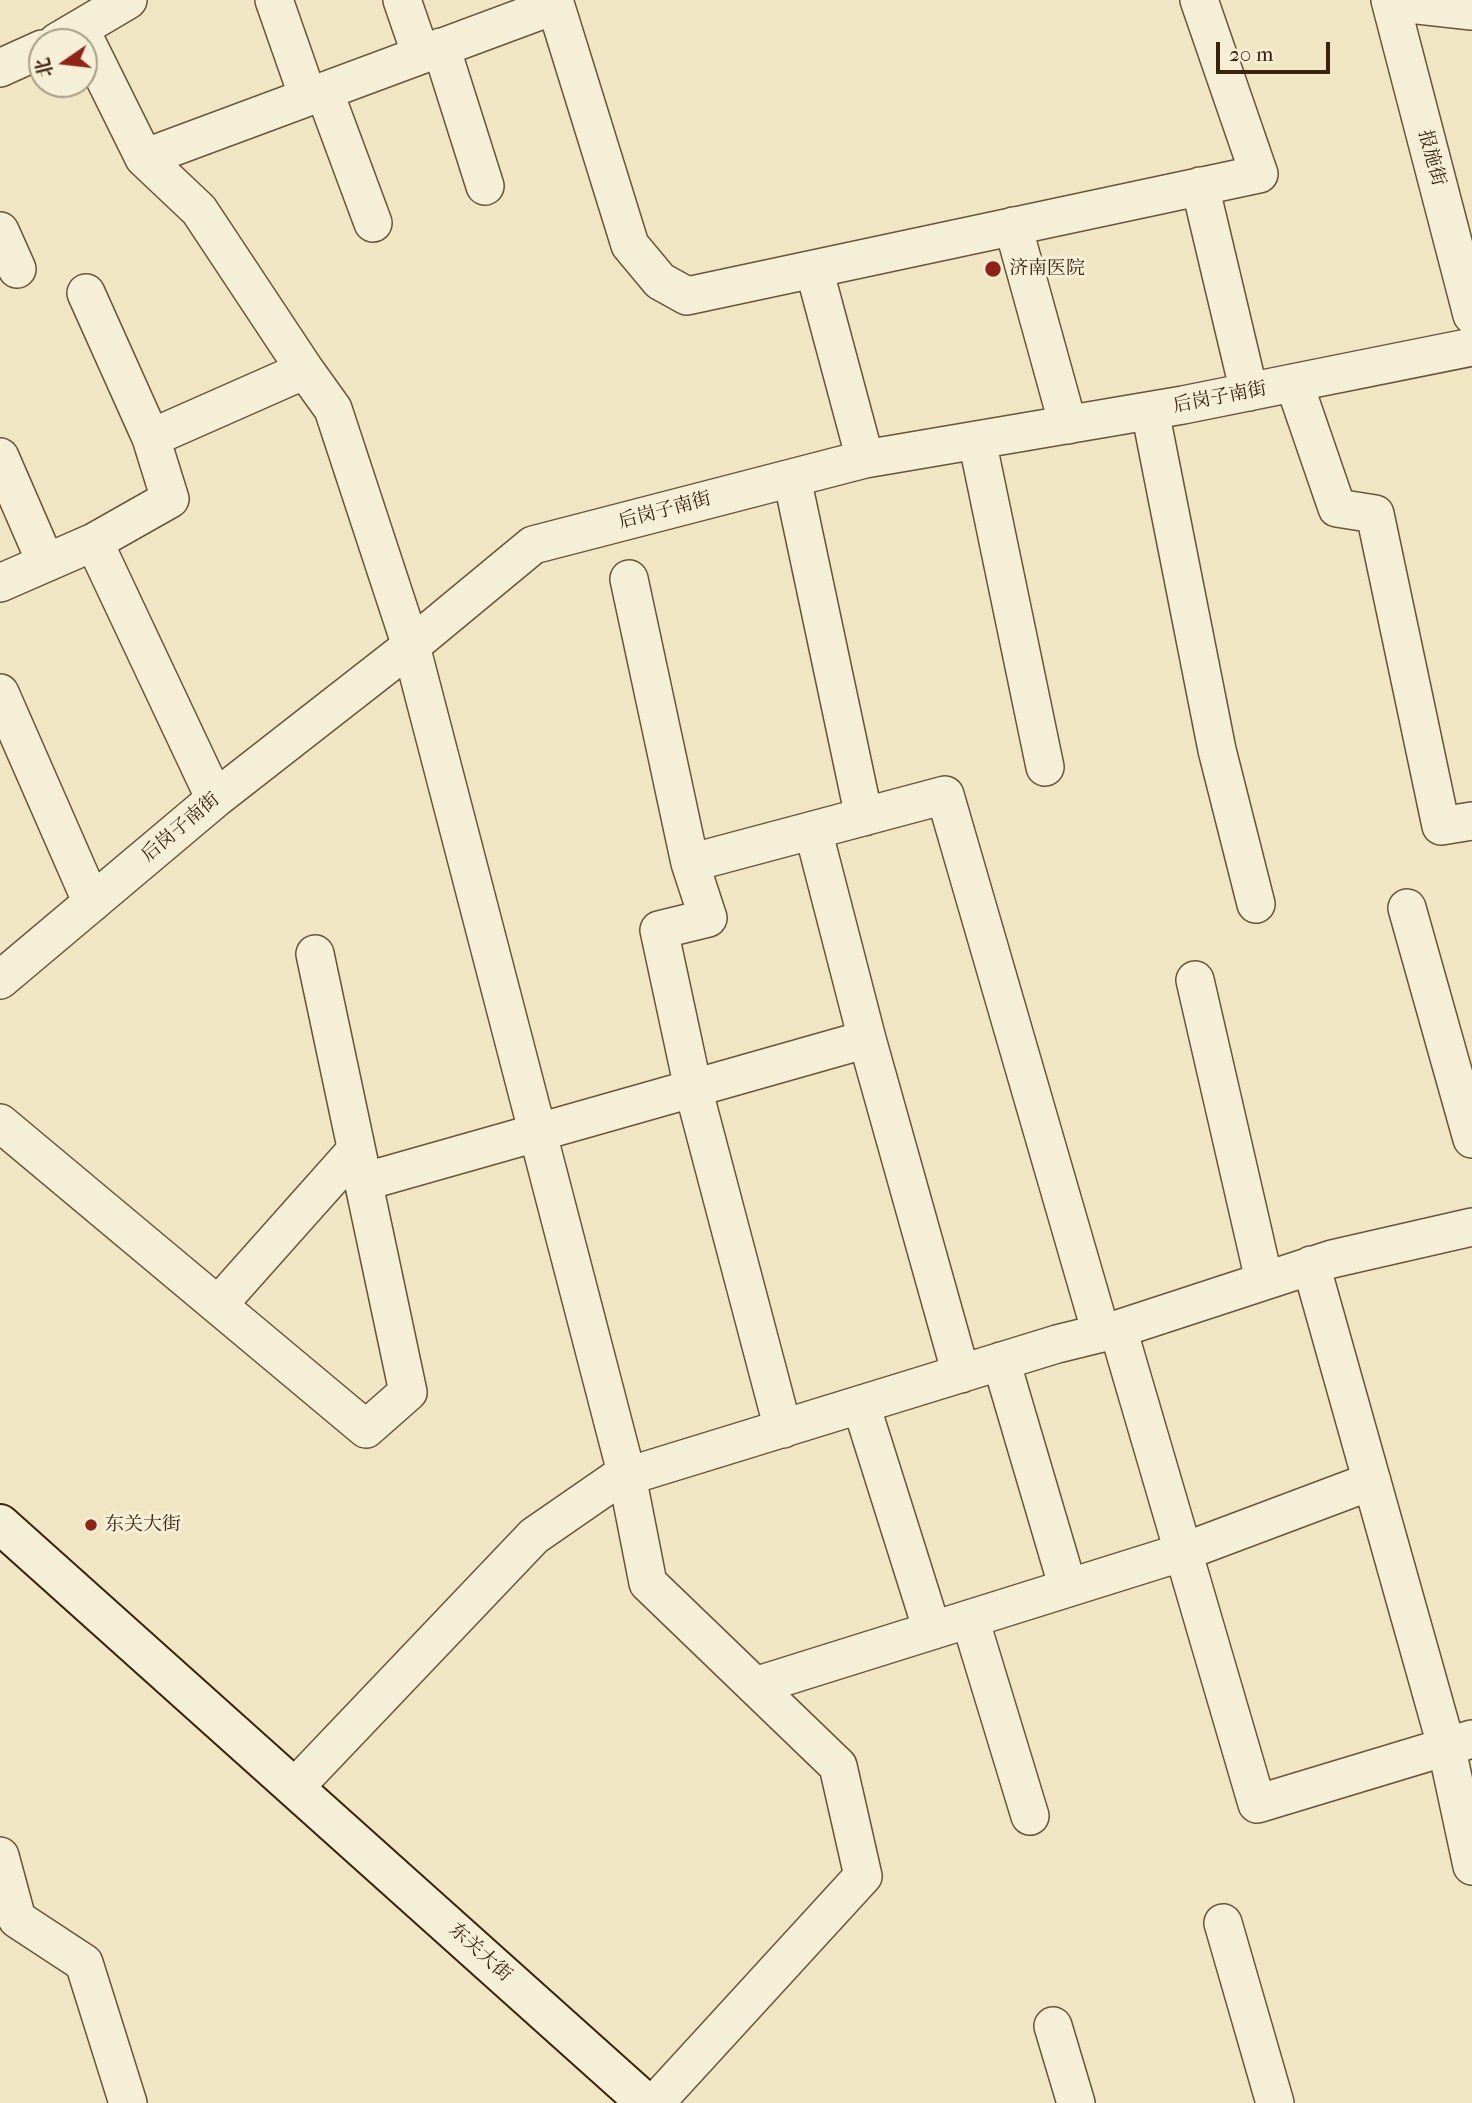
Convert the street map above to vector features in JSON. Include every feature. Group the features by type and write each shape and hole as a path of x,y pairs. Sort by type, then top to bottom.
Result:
{"main road":[{"name":"东关大街","path":"0,1524 646,2103"}],"street":[{"path":"81,28 128,0"},
{"path":"274,0 373,223"},
{"path":"402,0 431,51 485,186"},
{"path":"144,158 545,9 551,0"},
{"path":"551,0 630,244 660,281 687,296 1258,174 1199,0"},
{"path":"1391,1 1472,11"},
{"name":"报施街","path":"1391,1 1472,315"},
{"path":"0,68 28,55"},
{"path":"98,84 144,158 199,211 332,409 411,646 627,1476 648,1583 838,1766 863,1875 655,2103"},
{"path":"1199,186 1250,392"},
{"path":"1013,226 1068,425"},
{"path":"0,231 17,269"},
{"path":"814,269 865,459"},
{"path":"0,583 94,542 170,499 151,438 86,293"},
{"name":"后岗子南街","path":"0,980 215,799 411,646 533,545 865,459 1150,411 1472,347"},
{"path":"151,438 304,370"},
{"path":"1294,383 1337,508 1375,514 1441,826 1472,821"},
{"path":"1150,411 1217,750 1255,904"},
{"path":"977,440 1045,767"},
{"path":"0,457 46,563"},
{"path":"792,478 864,817"},
{"path":"94,542 215,799"},
{"path":"629,579 690,863 708,918 659,930 693,1088 783,1429"},
{"path":"2,704 92,903"},
{"path":"690,863 945,795 1109,1331 1183,1552 1257,1804 1459,1742"},
{"path":"813,830 867,1039 961,1374"},
{"path":"1408,908 1472,1139"},
{"path":"0,1123 366,1429 408,1392 315,954"},
{"path":"1195,980 1264,1280"},
{"path":"218,1305 360,1166 693,1088 867,1039"},
{"path":"295,1787 534,1536 614,1480 1001,1361 1109,1331 1311,1265 1472,1227"},
{"path":"1311,1265 1372,1480 1459,1742 1472,1866"},
{"path":"1001,1361 1068,1588"},
{"path":"861,1405 932,1630"},
{"path":"755,1686 1183,1552 1372,1480"},
{"path":"970,1619 1030,1815"},
{"path":"0,1856 17,1919 84,1963 128,2103"},
{"path":"1223,1923 1275,2103"},
{"path":"1053,2026 1076,2103"}],"place":[{"name":"济南医院","path":"993,269"},
{"name":"东关大街","path":"91,1525"}]}
